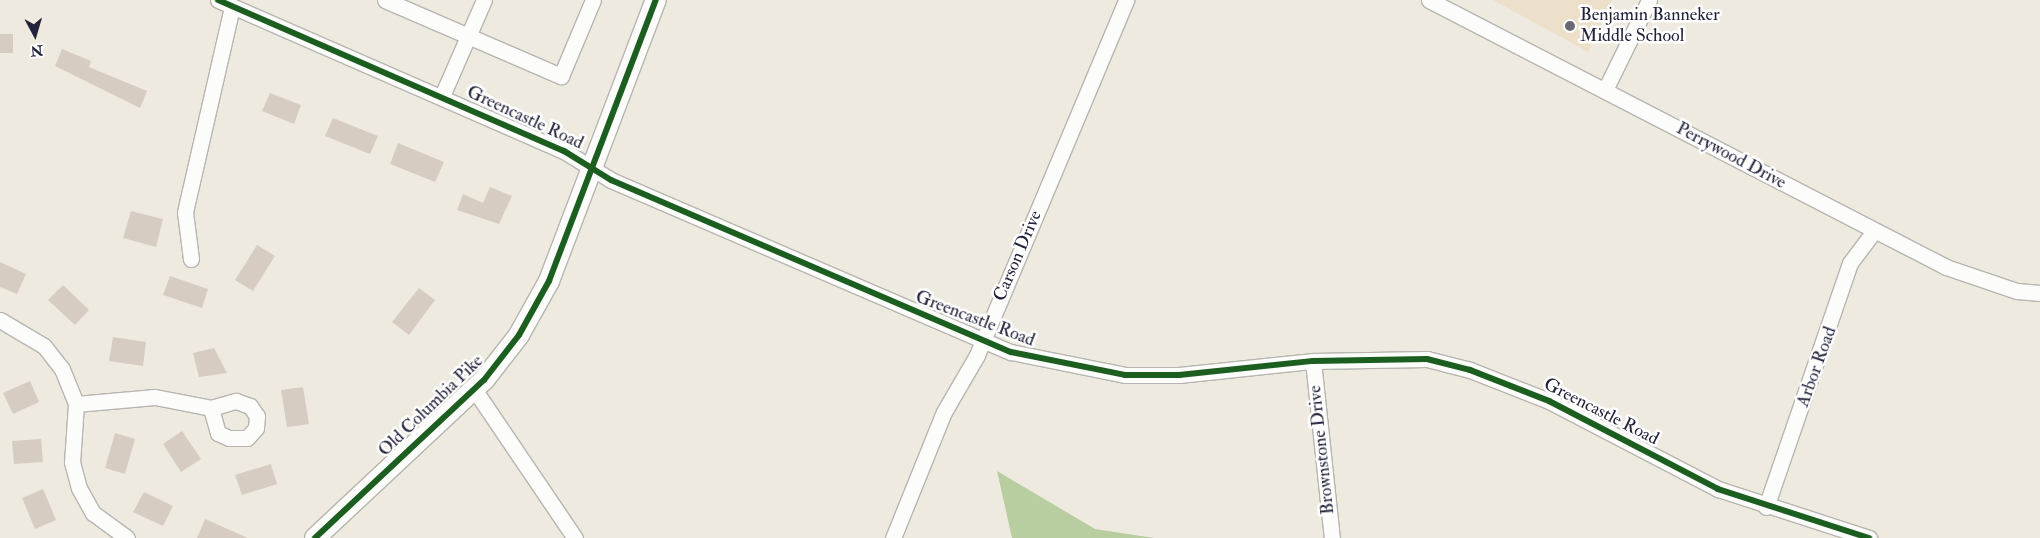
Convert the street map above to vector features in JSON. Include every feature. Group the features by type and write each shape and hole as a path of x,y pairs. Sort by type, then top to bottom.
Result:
{"main road":[{"name":"Old Columbia Pike","path":"315,538 474,389 519,335 549,281 656,0"}],"street":[{"name":"Greencastle Road","path":"218,0 442,96 593,165 611,180 982,341 1072,367 1124,375 1179,375 1313,361 1427,359 1470,370 1549,401 1718,489 1766,507 1869,538"},
{"path":"384,0 561,76 593,0"},
{"name":"Carson Drive","path":"893,538 944,412 982,341 1126,0"},
{"name":"Perrywood Drive","path":"1429,0 1946,267 2017,291 2040,293"},
{"path":"1605,90 1649,0"},
{"path":"442,96 482,1"},
{"path":"190,259 185,212 232,6"},
{"name":"Arbor Road","path":"1766,507 1850,264 1874,231"},
{"path":"0,320 44,346 62,369 76,404 72,462 79,488 93,513 127,538"},
{"name":"Brownstone Drive","path":"1313,361 1332,538"},
{"path":"474,389 575,538"},
{"path":"76,404 155,397 211,408"}],"shaded area":[{"name":"Benjamin Banneker Middle School","path":"1493,0 1612,0 1588,52"}],"green space":[{"path":"997,471 1095,529 1154,538 1012,538"}],"building":[{"path":"0,34 13,34 13,53 0,53"},
{"path":"62,49 91,61 89,67 147,91 140,108 55,66"},
{"path":"270,93 301,105 294,124 262,111"},
{"path":"333,118 378,136 370,154 325,136"},
{"path":"398,143 444,162 435,182 390,164"},
{"path":"490,187 512,196 499,224 457,210 463,194 483,203"},
{"path":"131,211 163,219 156,247 123,238"},
{"path":"257,245 275,256 253,291 235,280"},
{"path":"0,262 26,274 17,294 0,287"},
{"path":"170,276 208,289 202,308 163,295"},
{"path":"63,285 89,310 75,325 48,300"},
{"path":"419,288 435,300 409,335 392,322"},
{"path":"113,337 146,342 143,366 109,361"},
{"path":"214,348 227,373 199,377 193,353"},
{"path":"30,381 39,402 13,414 3,393"},
{"path":"303,387 309,424 287,427 281,390"},
{"path":"182,431 201,459 181,472 163,444"},
{"path":"115,433 135,439 125,474 105,468"},
{"path":"41,439 43,462 14,464 12,441"},
{"path":"271,464 277,484 242,495 235,475"},
{"path":"43,489 56,520 35,529 22,498"},
{"path":"144,492 173,506 163,526 133,512"},
{"path":"205,519 248,538 197,538"}],"cycle path":[{"path":"218,0 564,151 611,180 1011,352 1125,375 1179,375 1313,361 1427,359 1470,370 1549,401 1718,489 1869,538"},
{"path":"315,538 484,380 519,335 549,281 656,0"}],"place":[{"name":"Benjamin Banneker Middle School","path":"1570,26"}]}
